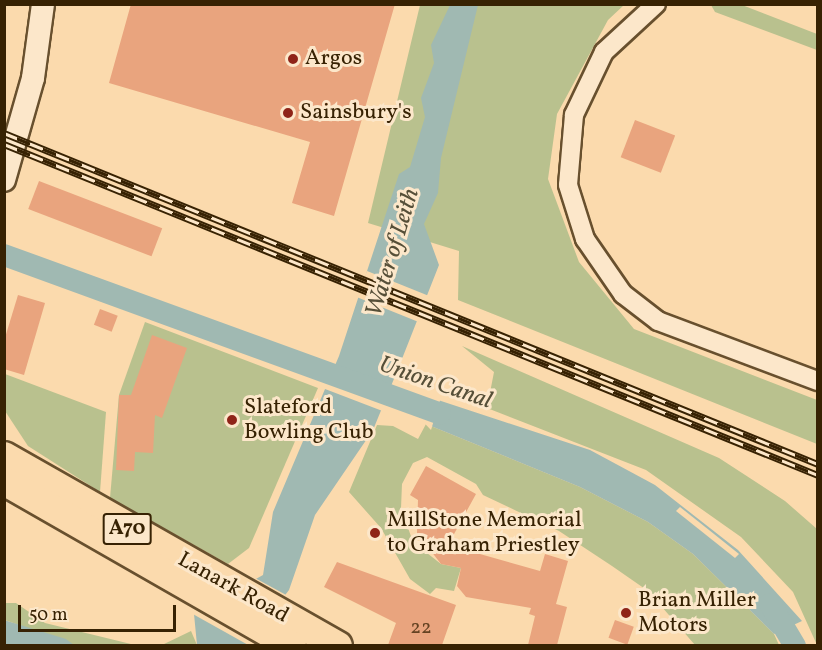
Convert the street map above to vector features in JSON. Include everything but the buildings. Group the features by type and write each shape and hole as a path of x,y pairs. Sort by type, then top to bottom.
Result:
{"main road":[{"name":"Lanark Road","path":"8,461 207,585 274,623 338,645"},
{"name":"Lanark Road","path":"274,623 292,645"}],"street":[{"path":"4,180 33,78 43,4"},
{"path":"656,4 604,52 574,115 568,185 585,239 623,294 658,321 818,381"}],"green space":[{"path":"420,5 624,5 608,20 557,114 548,179 579,262 634,329 817,400 817,444 458,300 459,251 368,223"},
{"path":"711,5 742,5 817,34 817,50 715,12"},
{"path":"145,322 318,388 249,548 228,564 110,498 119,395"},
{"path":"462,346 719,458 785,501 817,529 817,645 793,592 741,537 646,470 487,408 494,372"},
{"path":"5,374 106,412 100,492 28,446 5,411"},
{"path":"426,424 580,487 648,522 693,554 774,634 779,645 695,645 648,591 559,531 483,495 476,484 427,457 413,463 402,484 401,508 413,542 441,564 461,568 454,591 436,588 430,594 410,579 381,528 349,492 377,425 393,426 418,439"},
{"path":"4,603 16,603 45,623 135,645 74,645 5,620"},
{"path":"191,631 197,645 162,645"}],"water":[{"name":"Water of Leith","path":"450,5 478,5 441,158 438,193 424,224 439,265 398,369 373,430 315,515 289,590 247,645 197,645 194,614 263,575 273,512 339,356 399,174 410,167 425,117 421,98 434,63 431,45"},
{"path":"435,399 590,450 655,485 738,550 802,621 774,634 693,554 648,522 580,487 426,424"},
{"path":"4,620 66,639 74,645 5,645"}],"pier":[{"path":"367,271 429,296 419,322 357,297"},
{"path":"332,367 393,390 384,412 324,388"},
{"path":"424,397 441,397 431,430 408,406"},
{"path":"680,507 739,554 735,558 676,511"},
{"path":"253,577 288,596 250,646 191,613"}],"waterway":[{"name":"Union Canal","path":"4,255 440,414"},
{"name":"Union Canal","path":"770,604 795,646"}],"railway":[{"path":"4,133 818,464"},
{"path":"4,144 818,475"}],"place":[{"name":"Argos","path":"293,59"},
{"name":"Sainsbury's","path":"288,113"},
{"name":"Slateford Bowling Club","path":"232,420"},
{"name":"MillStone Memorial to Graham Priestley","path":"375,533"},
{"name":"Brian Miller Motors","path":"626,613"}]}
